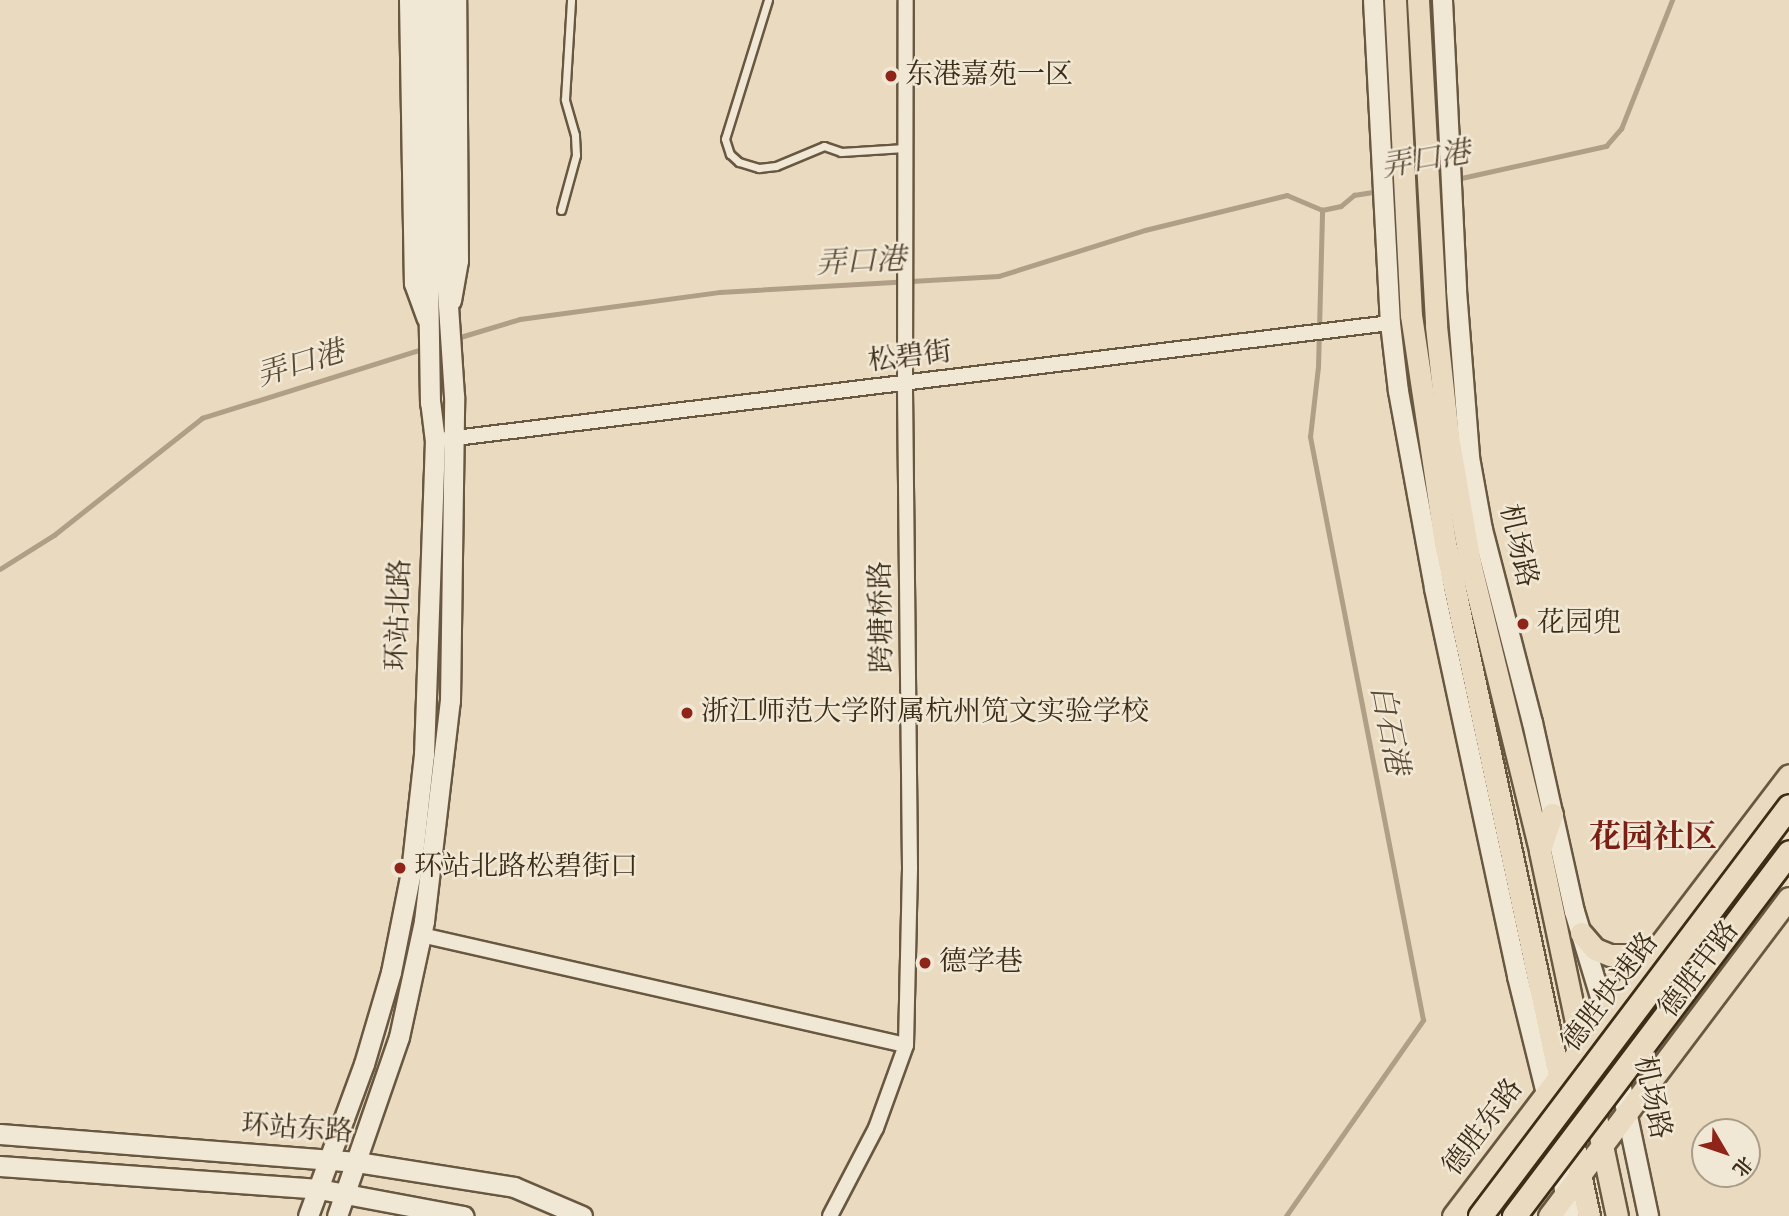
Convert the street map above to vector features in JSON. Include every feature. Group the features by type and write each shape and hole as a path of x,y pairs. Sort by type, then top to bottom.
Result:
{"highway":[{"name":"德胜快速路","path":"1480,1216 1789,807"},
{"name":"德胜快速路","path":"1514,1216 1789,852"}],"main road":[{"name":"环站北路","path":"337,1216 347,1194 399,1037 421,935 441,800 450,701 444,440 430,403 424,0"},
{"name":"环站北路","path":"308,1216 364,1064 391,972 411,872 424,755 444,440 454,396 443,229 440,0"},
{"path":"1373,0 1390,323 1402,417 1474,727 1560,1074 1589,1216"},
{"path":"1395,0 1411,315 1426,424 1474,727 1567,1206"},
{"name":"机场路","path":"1418,0 1429,224 1445,289 1482,529 1532,722 1581,933 1606,1016 1648,1216"},
{"name":"机场路","path":"1442,0 1452,223 1445,289 1436,326 1448,437 1470,564 1540,851 1617,1216"},
{"name":"德胜中路","path":"1560,1074 1789,775"},
{"path":"1540,851 1552,814"},
{"name":"德胜中路","path":"1580,1176 1789,898"},
{"path":"1581,933 1595,949 1628,958 1643,955 1663,941"},
{"name":"德胜东路","path":"1453,1216 1560,1074"},
{"name":"环站东路","path":"0,1134 357,1162 514,1187 582,1216"},
{"name":"环站东路","path":"0,1166 319,1189 463,1216"},
{"path":"1549,1216 1567,1206 1580,1176"}],"street":[{"path":"409,0 414,284 428,322"},
{"path":"450,311 459,261 457,0"},
{"name":"跨塘桥路","path":"830,1216 876,1128 906,1045 911,867 905,383 906,0"},
{"name":"松碧街","path":"444,440 1390,323"},
{"path":"421,935 906,1045"}],"lane":[{"path":"561,210 576,155 575,135 565,99 571,0"},
{"path":"768,0 725,139 730,155 739,162 760,168 776,166 824,146 841,152 906,148"}],"waterway":[{"name":"弄口港","path":"1457,179 1606,146 1621,129 1672,0"},
{"name":"弄口港","path":"457,338 520,319 720,292 999,276 1145,230 1287,195 1322,210 1341,206 1354,195 1379,191"},
{"name":"白石港","path":"1286,1216 1423,1020 1310,437 1318,367 1322,210"},
{"name":"弄口港","path":"0,569 54,535 202,418 425,348"}],"place":[{"name":"东港嘉苑一区","path":"891,76"},
{"name":"花园兜","path":"1523,624"},
{"name":"浙江师范大学附属杭州笕文实验学校","path":"687,713"},
{"name":"环站北路松碧街口","path":"400,868"},
{"name":"德学巷","path":"925,963"}],"district":[{"name":"花园社区","path":"1653,839"}]}
